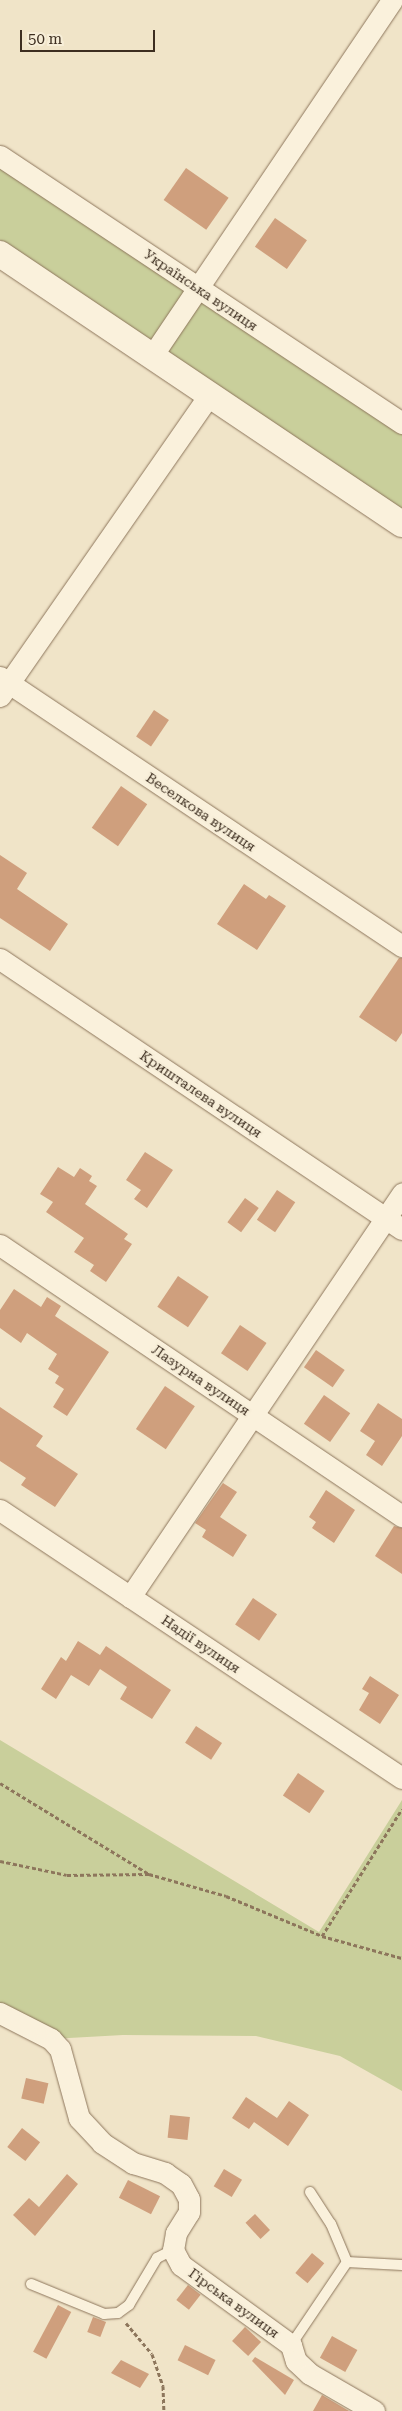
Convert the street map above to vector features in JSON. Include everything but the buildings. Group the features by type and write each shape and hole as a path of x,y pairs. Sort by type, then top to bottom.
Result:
{"street":[{"path":"152,356 395,4"},
{"name":"Українська вулиця","path":"0,156 402,423"},
{"path":"0,254 402,524"},
{"path":"3,685 208,395"},
{"name":"Веселкова вулиця","path":"3,685 402,946"},
{"name":"Кришталева вулиця","path":"0,959 394,1224"},
{"path":"130,1597 253,1415 394,1224 402,1193"},
{"name":"Лазурна вулиця","path":"0,1245 402,1516"},
{"name":"Надії вулиця","path":"0,1510 402,1778"},
{"path":"0,2013 51,2039 60,2049 79,2118 102,2143 133,2163 165,2173 181,2184 189,2199 189,2212 176,2233 173,2250"},
{"name":"Гірська вулиця","path":"173,2250 181,2265 291,2345 296,2361 310,2374 374,2411"}],"lane":[{"path":"310,2192 331,2224 347,2262"},
{"path":"31,2284 104,2314 118,2313 129,2305 157,2258 173,2250"},
{"path":"347,2262 402,2264"},
{"path":"291,2345 347,2262"}],"path":[{"path":"0,1783 149,1874 226,1896 322,1936 402,1958"},
{"path":"322,1936 402,1809"},
{"path":"0,1861 68,1876 149,1874"},
{"path":"118,2313 152,2354 163,2386 164,2411"}],"green space":[{"path":"0,156 402,423 402,509 0,240"},
{"path":"0,1740 319,1932 402,1800 402,2091 340,2056 256,2036 123,2035 51,2039 0,2013"}]}
